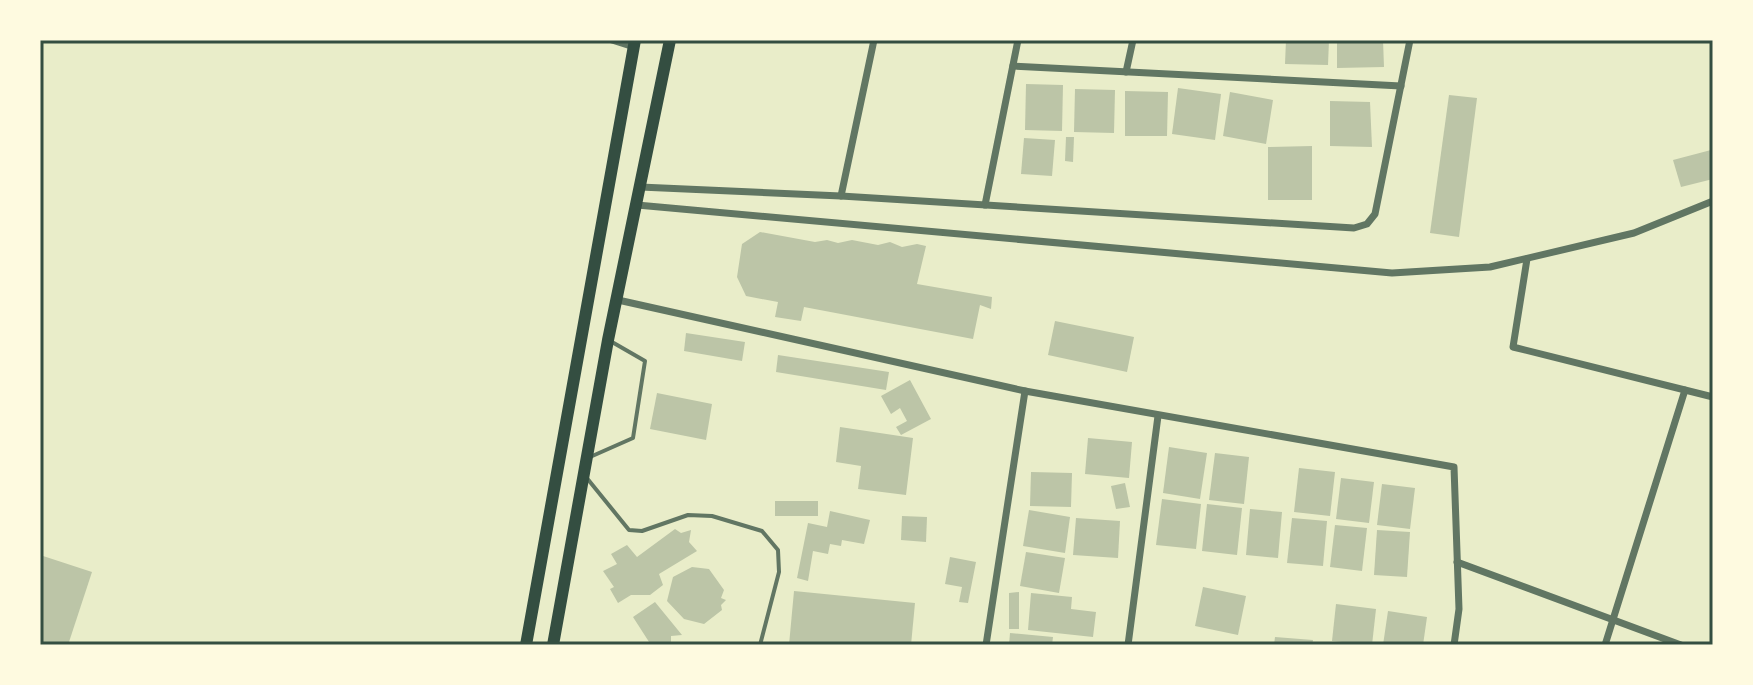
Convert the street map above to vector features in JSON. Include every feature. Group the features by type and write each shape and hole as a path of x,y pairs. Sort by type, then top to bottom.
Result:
{"highway":[{"path":"553,645 608,340 670,40"},
{"path":"526,645 635,44"}],"street":[{"path":"612,40 635,44"},
{"path":"841,196 874,40"},
{"path":"985,205 1018,40"},
{"path":"1126,72 1133,40"},
{"path":"640,187 841,196 1354,228 1367,224 1375,214 1410,40"},
{"path":"1013,66 1401,86"},
{"path":"637,205 1392,273 1490,267 1527,259 1634,233 1713,201"},
{"path":"1527,259 1513,347 1713,397"},
{"path":"618,300 1025,391 1454,467 1459,609 1454,645"},
{"path":"1605,645 1685,390"},
{"path":"986,645 1025,391"},
{"path":"1128,645 1158,416"},
{"path":"1457,562 1681,645"}],"lane":[{"path":"588,458 633,438 638,416 645,361 608,340"},
{"path":"585,476 629,530 642,531 688,515 712,516 762,531 778,550 779,572 760,645"}],"building":[{"path":"1286,40 1329,40 1328,65 1285,64"},
{"path":"1337,40 1383,40 1384,67 1337,68"},
{"path":"1026,84 1063,85 1062,131 1025,130"},
{"path":"1178,88 1221,94 1215,140 1172,134"},
{"path":"1075,89 1115,90 1114,133 1074,132"},
{"path":"1125,91 1168,92 1167,136 1125,136"},
{"path":"1230,92 1273,100 1266,144 1223,136"},
{"path":"1449,95 1477,98 1459,237 1430,233"},
{"path":"1330,101 1370,102 1372,147 1330,146"},
{"path":"1066,137 1074,137 1073,162 1065,161"},
{"path":"1024,138 1055,140 1052,176 1021,174"},
{"path":"1312,146 1312,200 1268,200 1268,147"},
{"path":"1711,150 1713,179 1681,187 1673,160"},
{"path":"760,232 815,242 852,240 878,245 890,242 902,247 926,246 917,284 992,297 991,309 980,305 973,339 804,307 801,321 775,317 778,302 746,296 737,277 742,244"},
{"path":"1055,321 1134,337 1127,372 1048,355"},
{"path":"686,333 745,342 742,361 684,351"},
{"path":"778,355 889,372 886,390 776,372"},
{"path":"910,380 931,419 901,435 896,427 907,421 900,408 891,414 881,396"},
{"path":"657,393 712,404 706,440 650,429"},
{"path":"840,427 913,438 906,495 858,489 861,466 836,462"},
{"path":"1088,438 1132,442 1129,478 1085,474"},
{"path":"1169,447 1207,453 1200,499 1163,493"},
{"path":"1215,453 1249,457 1244,504 1209,500"},
{"path":"1299,468 1335,472 1330,516 1294,512"},
{"path":"1031,472 1072,473 1071,507 1030,506"},
{"path":"1341,478 1374,482 1369,523 1336,519"},
{"path":"1125,483 1130,507 1116,509 1111,486"},
{"path":"1382,484 1415,488 1410,529 1377,525"},
{"path":"1162,499 1201,504 1196,549 1156,545"},
{"path":"775,501 818,501 818,516 775,516"},
{"path":"1207,504 1242,508 1237,555 1202,551"},
{"path":"1250,509 1282,512 1278,558 1246,555"},
{"path":"1029,510 1070,517 1065,553 1023,546"},
{"path":"830,511 870,520 864,544 842,540 841,546 830,544 828,554 813,551 808,581 797,578 808,523 827,527"},
{"path":"902,516 927,517 926,542 901,540"},
{"path":"1076,518 1120,521 1118,558 1073,555"},
{"path":"1292,518 1327,521 1323,566 1287,563"},
{"path":"1335,525 1367,528 1362,571 1330,567"},
{"path":"675,529 681,533 691,530 689,542 697,551 659,574 663,585 650,595 631,595 618,603 610,589 614,587 603,571 617,564 611,554 627,545 637,557"},
{"path":"1377,530 1410,532 1407,577 1374,575"},
{"path":"1026,552 1065,558 1059,593 1020,586"},
{"path":"40,555 92,572 68,645 40,645"},
{"path":"950,557 976,562 968,603 959,602 962,587 945,584"},
{"path":"692,567 709,569 724,590 721,598 726,600 721,605 722,610 704,624 684,619 667,601 673,577"},
{"path":"1203,587 1246,596 1238,635 1195,626"},
{"path":"794,591 915,603 911,645 789,645"},
{"path":"1019,592 1019,629 1009,629 1009,593"},
{"path":"1031,593 1072,597 1071,609 1096,612 1093,637 1028,630"},
{"path":"655,602 682,635 671,636 671,645 651,645 633,617"},
{"path":"1336,604 1376,609 1372,645 1332,641"},
{"path":"1388,611 1427,617 1423,645 1383,645"},
{"path":"1010,633 1053,637 1052,645 1009,645"},
{"path":"1275,637 1313,640 1312,645 1274,645"}]}
